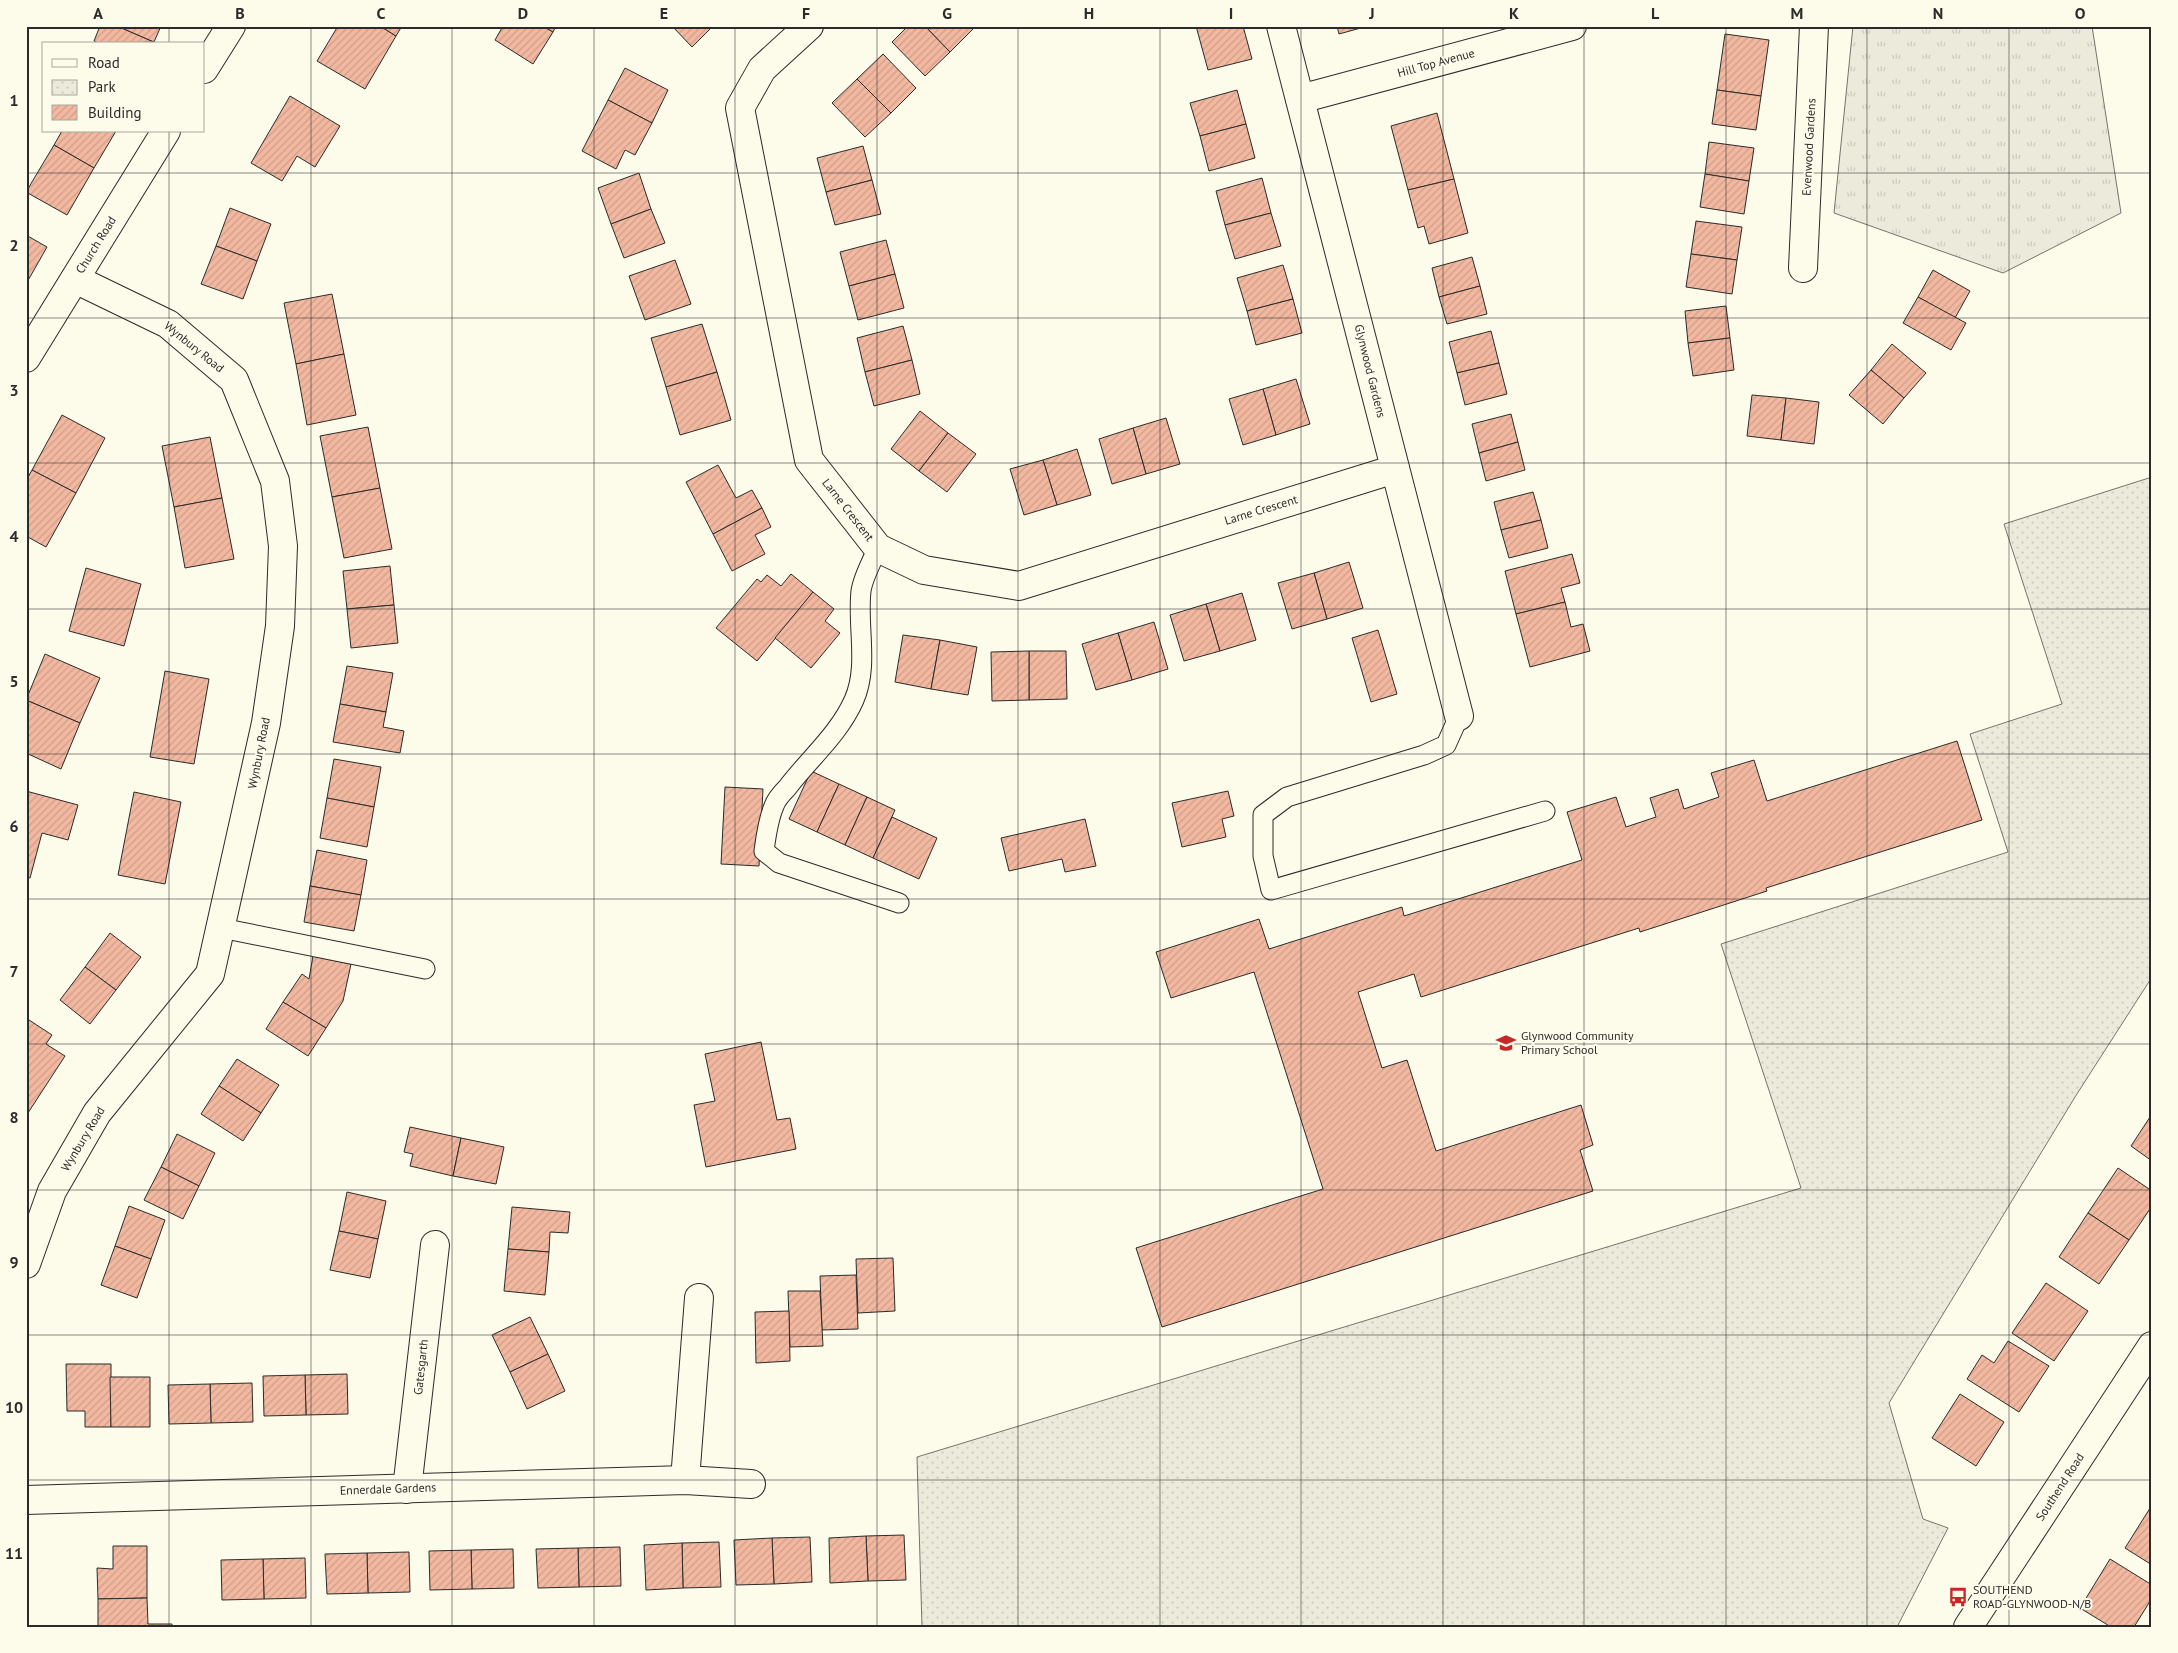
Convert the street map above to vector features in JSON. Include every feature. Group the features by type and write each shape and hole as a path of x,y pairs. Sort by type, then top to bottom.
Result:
{"street":[{"path":"205,68 231,26"},
{"name":"Larne Crescent","path":"809,26 762,69 740,108 808,460 878,548 924,570 1019,586 1395,468"},
{"name":"Glynwood Gardens","path":"1281,26 1459,716"},
{"name":"Hill Top Avenue","path":"1300,99 1572,26"},
{"name":"Evenwood Gardens","path":"1803,268 1814,26"},
{"name":"Church Road","path":"26,358 165,132"},
{"name":"Wynbury Road","path":"26,1264 52,1191 97,1112 210,974 266,723 280,626 283,546 275,481 234,380 168,324 75,279"},
{"name":"Gatesgarth","path":"407,1489 434,1245"},
{"path":"684,1480 699,1298"},
{"name":"Southend Road","path":"1968,1627 2152,1346"},
{"name":"Ennerdale Gardens","path":"26,1500 684,1480 751,1484"}],"lane":[{"path":"878,548 861,588 862,663 854,700 844,718 822,748 797,774 774,805 768,825 764,851 779,863 899,904"},
{"path":"1459,716 1446,744 1424,755 1287,797 1263,815 1263,856 1271,890 1546,811"},
{"path":"221,928 425,969"}],"green space":[{"path":"1853,26 2092,26 2121,213 2003,273 1834,213"},
{"path":"2152,477 2152,977 2075,1097 1889,1403 1923,1519 1948,1528 1897,1627 922,1627 917,1457 1801,1188 1721,944 2008,852 1970,734 2062,704 2004,524"}],"building":[{"path":"100,26 117,26 154,42 96,42 94,41"},
{"path":"117,26 161,26 154,42"},
{"path":"338,26 380,26 396,36 365,89 317,61"},
{"path":"380,26 402,26 396,36"},
{"path":"503,26 543,26 553,32 533,64 495,40"},
{"path":"543,26 556,26 553,32"},
{"path":"672,26 713,26 692,47"},
{"path":"908,26 925,26 950,52 925,76 892,42"},
{"path":"925,26 975,26 975,27 950,52"},
{"path":"1196,26 1243,26 1252,59 1208,70"},
{"path":"1337,26 1368,26 1339,34"},
{"path":"1725,34 1769,40 1761,96 1717,90"},
{"path":"883,54 916,88 891,113 857,79"},
{"path":"625,68 668,90 652,123 608,100"},
{"path":"857,79 891,113 865,137 832,103"},
{"path":"1237,90 1246,124 1200,136 1190,103"},
{"path":"1717,90 1761,96 1756,130 1712,124"},
{"path":"290,96 340,126 315,167 297,156 282,181 251,163"},
{"path":"608,100 652,123 635,155 625,150 616,169 582,151"},
{"path":"1437,113 1454,179 1408,190 1391,126"},
{"path":"1246,124 1255,158 1209,171 1200,136"},
{"path":"61,132 115,132 94,168 54,145"},
{"path":"1709,142 1754,148 1749,181 1705,174"},
{"path":"54,145 94,168 67,215 26,192"},
{"path":"863,146 872,180 826,192 817,158"},
{"path":"639,173 651,209 611,224 598,188"},
{"path":"1705,174 1749,181 1744,214 1700,207"},
{"path":"1262,178 1271,213 1225,225 1216,191"},
{"path":"1454,179 1468,233 1429,244 1424,226 1418,228 1408,190"},
{"path":"872,180 881,214 835,225 826,192"},
{"path":"230,208 271,224 257,261 216,246"},
{"path":"651,209 665,243 624,258 611,224"},
{"path":"1271,213 1281,246 1235,259 1225,225"},
{"path":"1696,221 1742,227 1737,260 1691,254"},
{"path":"26,235 47,247 26,284"},
{"path":"886,240 895,274 849,286 840,252"},
{"path":"216,246 257,261 243,299 201,284"},
{"path":"1691,254 1737,260 1732,294 1686,287"},
{"path":"1472,257 1480,286 1439,297 1432,268"},
{"path":"675,260 691,304 645,320 629,276"},
{"path":"1283,265 1293,299 1247,311 1237,278"},
{"path":"1933,270 1970,291 1955,318 1918,297"},
{"path":"895,274 904,308 858,320 849,286"},
{"path":"1480,286 1487,314 1447,324 1439,297"},
{"path":"332,294 344,354 296,364 284,303"},
{"path":"1918,297 1966,323 1951,350 1903,323"},
{"path":"1293,299 1302,333 1256,345 1247,311"},
{"path":"1726,306 1730,338 1688,343 1685,311"},
{"path":"702,324 717,372 666,387 651,338"},
{"path":"903,326 912,360 865,372 857,338"},
{"path":"1491,331 1499,363 1457,373 1449,342"},
{"path":"1730,338 1734,370 1693,376 1688,343"},
{"path":"1892,344 1926,373 1904,398 1871,370"},
{"path":"344,354 356,415 307,425 296,364"},
{"path":"912,360 920,394 874,406 865,372"},
{"path":"1499,363 1507,394 1465,405 1457,373"},
{"path":"1871,370 1904,398 1883,424 1849,395"},
{"path":"717,372 731,420 680,435 666,387"},
{"path":"1296,379 1310,424 1276,435 1263,389"},
{"path":"1263,389 1276,435 1243,445 1229,399"},
{"path":"1752,395 1786,398 1781,440 1747,436"},
{"path":"1786,398 1819,402 1814,444 1781,440"},
{"path":"920,411 948,433 919,471 891,449"},
{"path":"1511,414 1518,442 1479,453 1472,424"},
{"path":"62,415 105,438 76,493 32,470"},
{"path":"1166,418 1180,464 1146,474 1133,428"},
{"path":"368,427 380,488 332,497 320,436"},
{"path":"1133,428 1146,474 1112,484 1099,439"},
{"path":"948,433 976,454 947,492 919,471"},
{"path":"210,437 222,498 174,507 162,446"},
{"path":"1518,442 1525,470 1486,481 1479,453"},
{"path":"1077,449 1091,495 1057,505 1043,460"},
{"path":"1043,460 1057,505 1024,515 1010,469"},
{"path":"718,465 736,498 752,490 762,508 713,534 686,482"},
{"path":"32,470 76,493 46,547 26,536 26,481"},
{"path":"380,488 392,549 344,558 332,497"},
{"path":"1533,492 1541,520 1501,530 1494,502"},
{"path":"222,498 234,559 185,568 174,507"},
{"path":"762,508 771,527 755,535 765,554 732,571 713,534"},
{"path":"1541,520 1548,548 1509,558 1501,530"},
{"path":"1572,554 1580,583 1561,588 1565,602 1516,614 1505,571"},
{"path":"1349,562 1363,608 1327,619 1314,573"},
{"path":"390,566 394,605 347,609 343,571"},
{"path":"86,568 141,584 124,646 69,631"},
{"path":"1314,573 1327,619 1292,629 1278,583"},
{"path":"791,574 813,592 757,661 716,628 757,579 761,582 767,575 781,586"},
{"path":"813,592 834,609 825,621 840,633 811,668 775,638"},
{"path":"1242,593 1256,640 1220,651 1206,604"},
{"path":"1565,602 1571,627 1583,624 1590,651 1530,667 1516,614"},
{"path":"1206,604 1220,651 1184,661 1170,615"},
{"path":"394,605 398,643 351,648 347,609"},
{"path":"1154,622 1168,669 1132,680 1118,633"},
{"path":"1378,630 1397,694 1371,702 1352,638"},
{"path":"1118,633 1132,680 1096,690 1082,644"},
{"path":"903,635 940,640 931,689 895,682"},
{"path":"940,640 977,647 968,695 931,689"},
{"path":"1029,651 1066,651 1067,699 1029,700"},
{"path":"1029,651 1029,700 992,701 991,652"},
{"path":"45,654 100,678 80,723 26,700"},
{"path":"347,666 393,673 386,712 340,704"},
{"path":"165,671 209,679 194,764 150,757"},
{"path":"26,700 80,723 61,769 26,753"},
{"path":"340,704 386,712 383,727 404,731 400,753 333,742"},
{"path":"1957,741 1982,820 1766,888 1767,891 1640,932 1639,928 1421,997 1414,974 1358,992 1382,1068 1407,1060 1436,1151 1581,1105 1593,1145 1580,1150 1593,1191 1162,1327 1136,1248 1323,1189 1254,972 1171,998 1156,952 1259,919 1269,949 1402,907 1404,916 1582,860 1567,812 1616,797 1626,827 1656,817 1650,798 1678,789 1684,809 1719,797 1711,773 1754,760 1767,801"},
{"path":"334,759 381,767 374,807 327,798"},
{"path":"811,771 839,784 817,832 789,819"},
{"path":"839,784 867,797 845,845 817,832"},
{"path":"725,787 763,789 759,866 721,864"},
{"path":"26,791 78,805 68,840 42,833 30,878 26,877"},
{"path":"1228,791 1234,816 1222,819 1226,837 1182,847 1172,803"},
{"path":"134,792 181,802 165,884 118,875"},
{"path":"867,797 895,810 873,858 845,845"},
{"path":"327,798 374,807 367,847 320,838"},
{"path":"892,817 937,838 919,879 873,858"},
{"path":"1085,819 1096,866 1065,872 1062,859 1009,871 1001,838"},
{"path":"317,850 367,860 361,895 310,886"},
{"path":"310,886 361,895 354,931 304,922"},
{"path":"110,933 141,957 116,990 85,967"},
{"path":"313,956 351,964 343,1001 326,1028 283,1002 302,974 309,979"},
{"path":"85,967 116,990 90,1024 60,1000"},
{"path":"283,1002 326,1028 308,1056 266,1029"},
{"path":"26,1018 52,1035 46,1044 65,1056 26,1116"},
{"path":"761,1042 777,1120 790,1118 796,1149 706,1167 694,1105 715,1101 705,1054"},
{"path":"237,1059 279,1085 261,1113 219,1086"},
{"path":"219,1086 261,1113 243,1141 201,1114"},
{"path":"2152,1114 2152,1161 2131,1146"},
{"path":"410,1127 461,1138 453,1176 410,1166 413,1154 404,1152"},
{"path":"177,1134 215,1153 199,1186 161,1167"},
{"path":"461,1138 504,1147 496,1184 453,1176"},
{"path":"161,1167 199,1186 183,1219 144,1200"},
{"path":"2118,1168 2152,1191 2152,1206 2129,1240 2088,1213"},
{"path":"347,1192 386,1201 378,1239 339,1231"},
{"path":"129,1206 165,1220 151,1259 115,1246"},
{"path":"512,1207 570,1212 568,1233 550,1232 549,1252 508,1249"},
{"path":"2088,1213 2129,1240 2099,1284 2059,1257"},
{"path":"339,1231 378,1239 370,1278 330,1270"},
{"path":"115,1246 151,1259 137,1298 101,1285"},
{"path":"508,1249 549,1252 545,1295 504,1291"},
{"path":"893,1258 895,1311 858,1313 856,1259"},
{"path":"856,1275 858,1329 822,1330 820,1276"},
{"path":"2046,1283 2088,1311 2054,1361 2012,1333"},
{"path":"788,1291 820,1291 823,1346 790,1347"},
{"path":"789,1311 790,1361 756,1363 755,1312"},
{"path":"530,1317 548,1354 510,1372 492,1335"},
{"path":"2008,1341 2049,1366 2019,1412 1967,1379 1982,1355 1994,1363"},
{"path":"548,1354 565,1391 527,1409 510,1372"},
{"path":"66,1364 111,1364 111,1427 85,1427 85,1411 67,1411"},
{"path":"347,1374 348,1414 306,1415 305,1375"},
{"path":"305,1375 306,1415 264,1416 263,1376"},
{"path":"110,1377 150,1377 150,1427 111,1427"},
{"path":"252,1383 253,1422 211,1423 210,1384"},
{"path":"210,1384 211,1423 169,1424 168,1385"},
{"path":"1960,1394 2004,1422 1976,1466 1932,1438"},
{"path":"2152,1505 2152,1565 2125,1548"},
{"path":"904,1535 906,1580 868,1581 866,1536"},
{"path":"866,1536 868,1581 830,1583 829,1538"},
{"path":"810,1537 812,1582 774,1584 772,1538"},
{"path":"772,1538 774,1584 736,1585 734,1540"},
{"path":"719,1542 721,1587 683,1588 682,1543"},
{"path":"682,1543 683,1588 646,1590 644,1545"},
{"path":"113,1546 147,1546 147,1598 98,1599 97,1568 113,1569"},
{"path":"620,1547 621,1586 579,1587 578,1548"},
{"path":"578,1548 579,1587 538,1588 536,1549"},
{"path":"513,1549 514,1588 472,1589 471,1550"},
{"path":"471,1550 472,1589 430,1590 429,1551"},
{"path":"409,1552 410,1592 368,1593 367,1553"},
{"path":"367,1553 368,1593 327,1594 325,1554"},
{"path":"305,1558 306,1598 264,1599 263,1559"},
{"path":"263,1559 264,1599 222,1600 221,1560"},
{"path":"2110,1559 2152,1585 2152,1598 2134,1627 2111,1627 2080,1608"},
{"path":"147,1598 148,1624 172,1624 172,1627 98,1627 98,1599"}],"place":[{"name":"Glynwood Community Primary School","path":"1506,1043"},
{"name":"SOUTHEND ROAD-GLYNWOOD-N/B","path":"1958,1597"}]}
